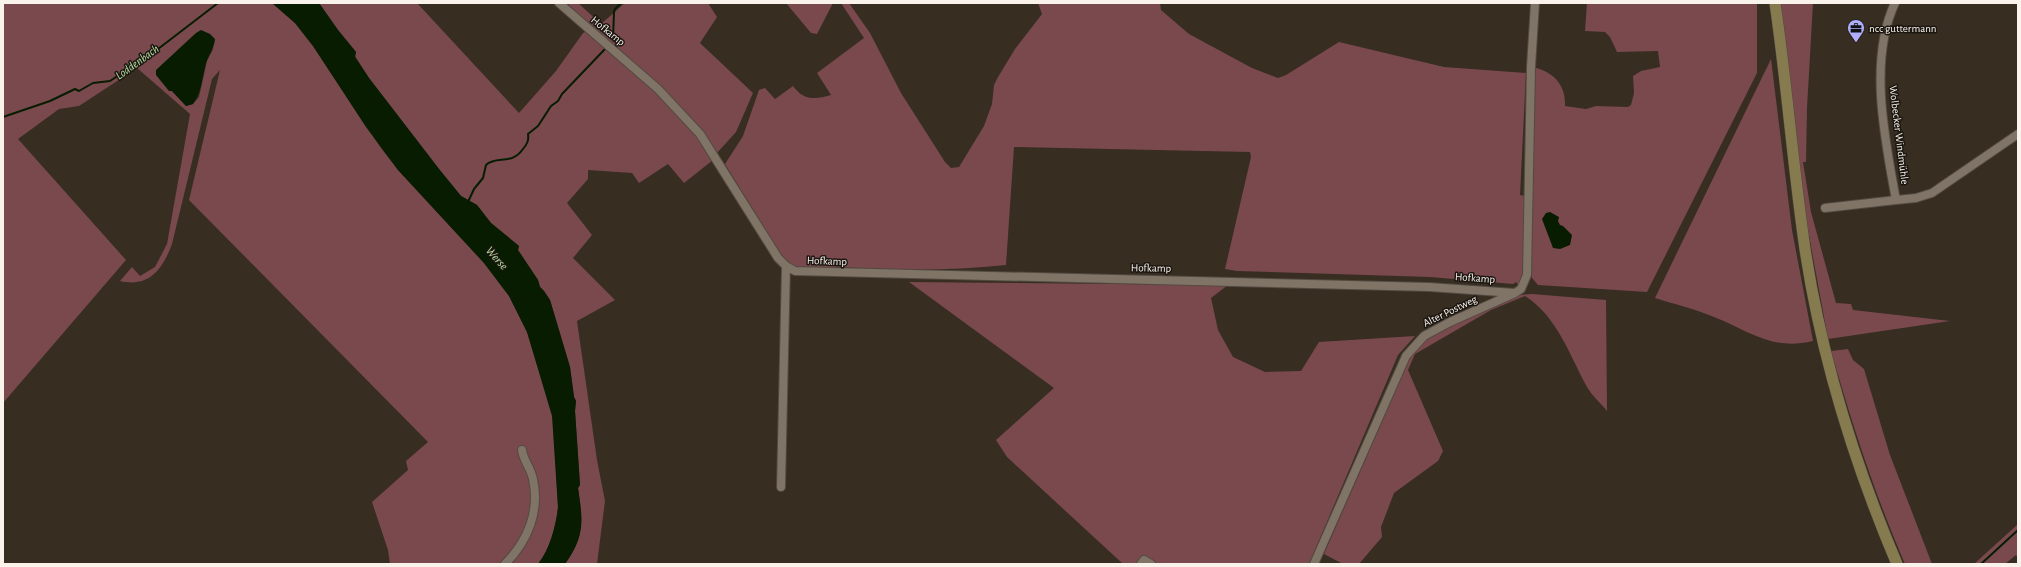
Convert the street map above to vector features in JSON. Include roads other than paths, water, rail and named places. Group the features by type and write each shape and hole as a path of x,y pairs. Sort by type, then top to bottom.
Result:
{"main road":[{"path":"1775,3 1804,242 1817,314 1828,359 1849,430 1877,517 1897,564"}],"street":[{"name":"Hofkamp","path":"559,3 658,89 700,134 778,258 786,266 795,271 1382,285 1484,289 1515,293"},
{"path":"1515,293 1521,289 1527,275 1531,75 1535,3"},
{"name":"Wolbecker Windmühle","path":"1895,3 1882,47 1880,95 1896,200"},
{"name":"Wolbecker Windmühle","path":"1825,208 1916,198 1932,193 2018,134"},
{"path":"781,487 786,266"},
{"name":"Alter Postweg","path":"1314,564 1406,356 1424,336 1450,322 1515,293"},
{"path":"505,564 519,547 529,530 533,517 535,502 533,478 522,450"},
{"path":"1141,564 1144,560 1150,564"}],"water":[{"name":"Werse","path":"272,3 319,3 356,52 355,57 369,78 461,196 477,205 491,223 519,246 518,250 538,280 540,287 550,300 570,367 574,397 576,401 575,411 580,485 578,488 581,510 581,528 572,554 565,564 538,564 552,537 558,507 552,416 527,332 509,296 484,263 398,170 366,127 313,46 295,23"},
{"path":"201,30 210,34 215,39 213,49 206,63 196,99 193,104 186,106 172,91 169,91 156,75 156,70"},
{"path":"1550,212 1559,217 1558,221 1560,225 1572,235 1570,245 1560,249 1553,248 1542,219 1546,213"}],"waterway":[{"name":"Loddenbach","path":"3,117 50,101 75,89 79,91 93,83 110,81 158,49 218,3"},
{"path":"613,39 614,12 621,3"},
{"path":"468,202 474,189 483,178 486,165 490,162 509,159 518,154 527,144 528,134 538,126 551,106 558,101 562,94 605,49"},
{"path":"1981,564 2018,530"}],"place":[{"name":"ncc guttermann","path":"1856,43"}]}
